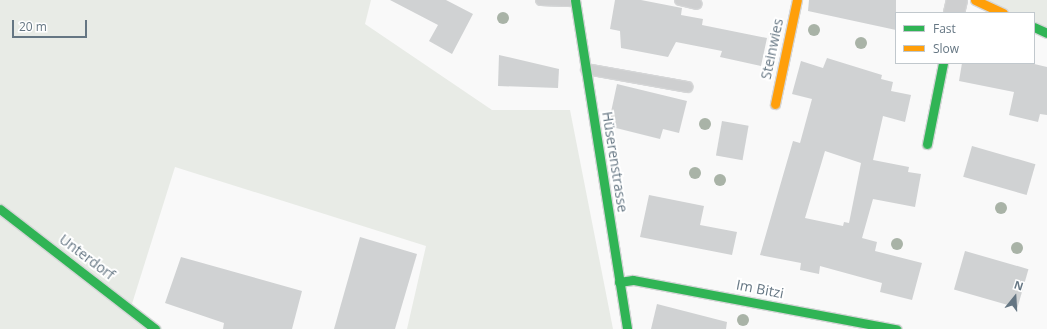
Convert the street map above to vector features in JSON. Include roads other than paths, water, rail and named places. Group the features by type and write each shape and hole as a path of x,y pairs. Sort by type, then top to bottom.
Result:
{"street":[{"name":"Hüserenstrasse","path":"575,0 627,329"},
{"name":"Steinwies","path":"775,104 797,0"},
{"path":"954,12 958,0"},
{"path":"975,0 1001,12"},
{"path":"1035,27 1047,33"},
{"path":"927,144 943,64"},
{"name":"Unterdorf","path":"0,210 155,329"},
{"name":"Im Bitzi","path":"619,282 632,280 896,329"}],"lane":[{"path":"541,0 575,0"},
{"path":"680,0 697,4"},
{"path":"586,69 687,87"}]}
